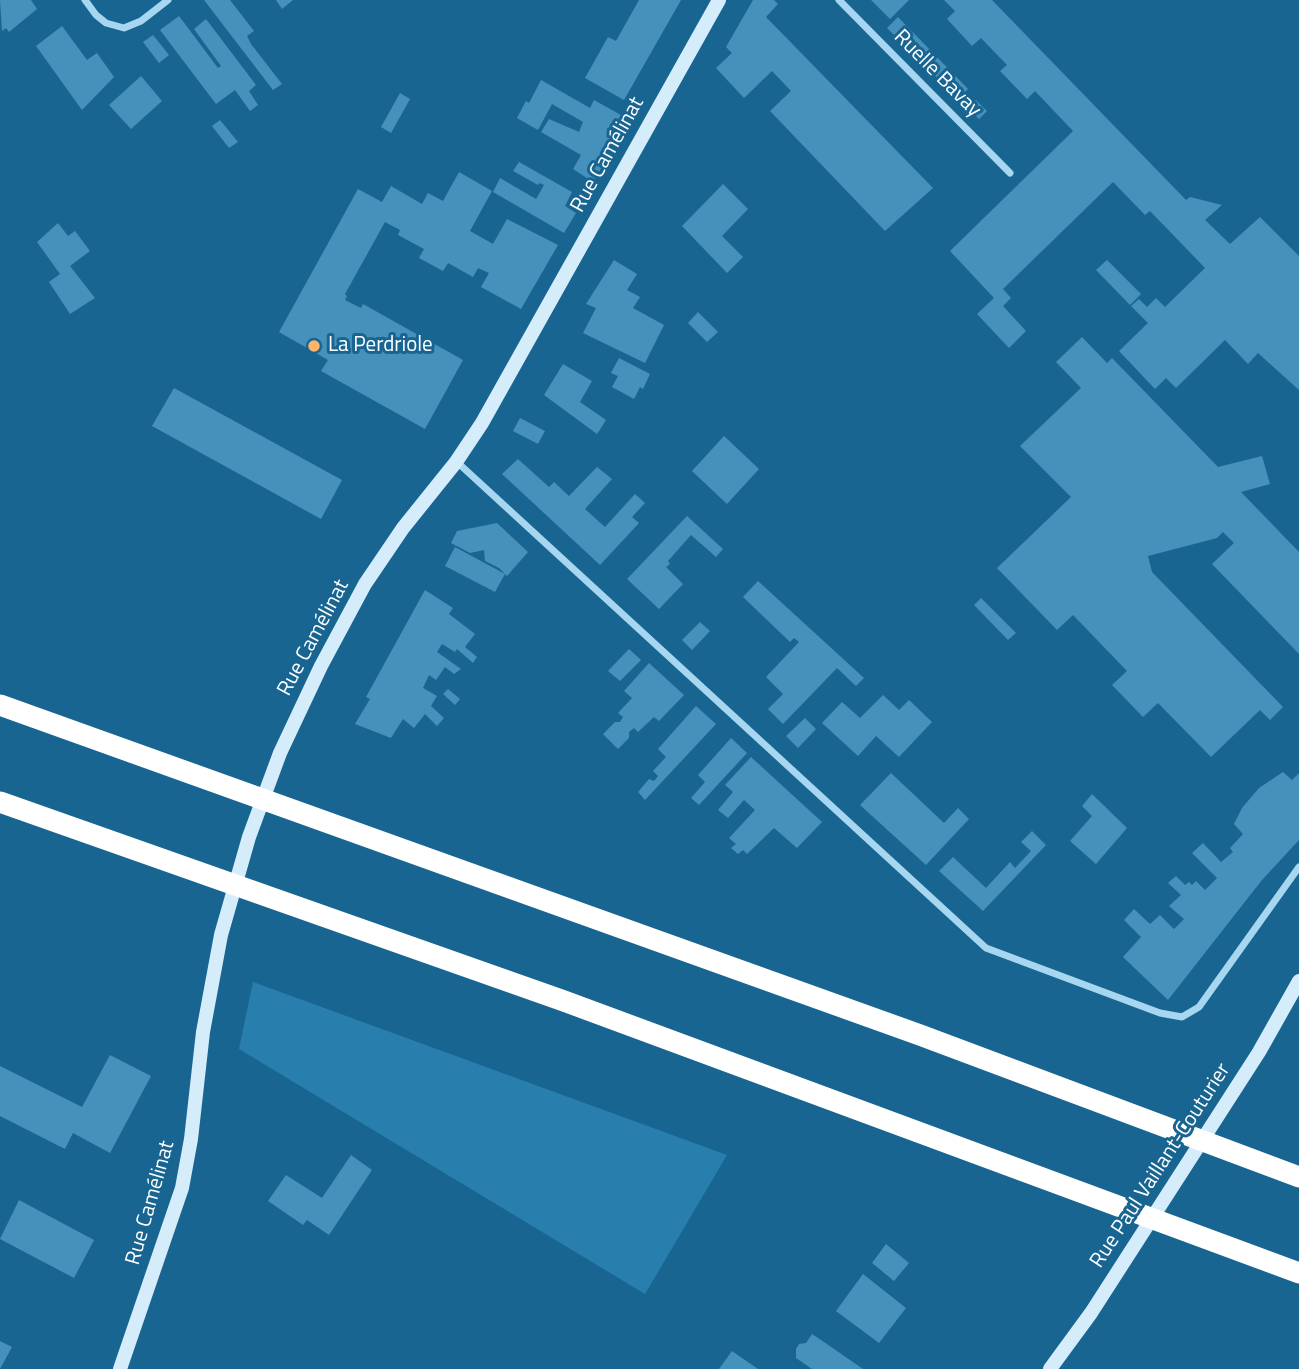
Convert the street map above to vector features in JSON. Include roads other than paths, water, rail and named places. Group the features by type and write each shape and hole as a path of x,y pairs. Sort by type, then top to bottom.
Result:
{"highway":[{"path":"0,705 920,1035 1299,1177"},
{"path":"0,802 564,1001 1299,1273"}],"street":[{"path":"85,0 106,23 124,28 141,20 168,0"},
{"name":"Rue Camélinat","path":"120,1369 181,1188 191,1139 203,1032 221,935 239,866 258,810 299,712 365,584 403,528 456,462 482,423 719,0"},
{"name":"Ruelle Bavay","path":"839,0 1010,173"},
{"path":"456,462 986,948 1171,1017 1182,1017 1199,1007 1299,867"},
{"name":"Rue Paul Vaillant-Couturier","path":"1050,1369 1091,1313 1259,1052 1299,981"}],"place":[{"name":"La Perdriole","path":"314,346"}]}
